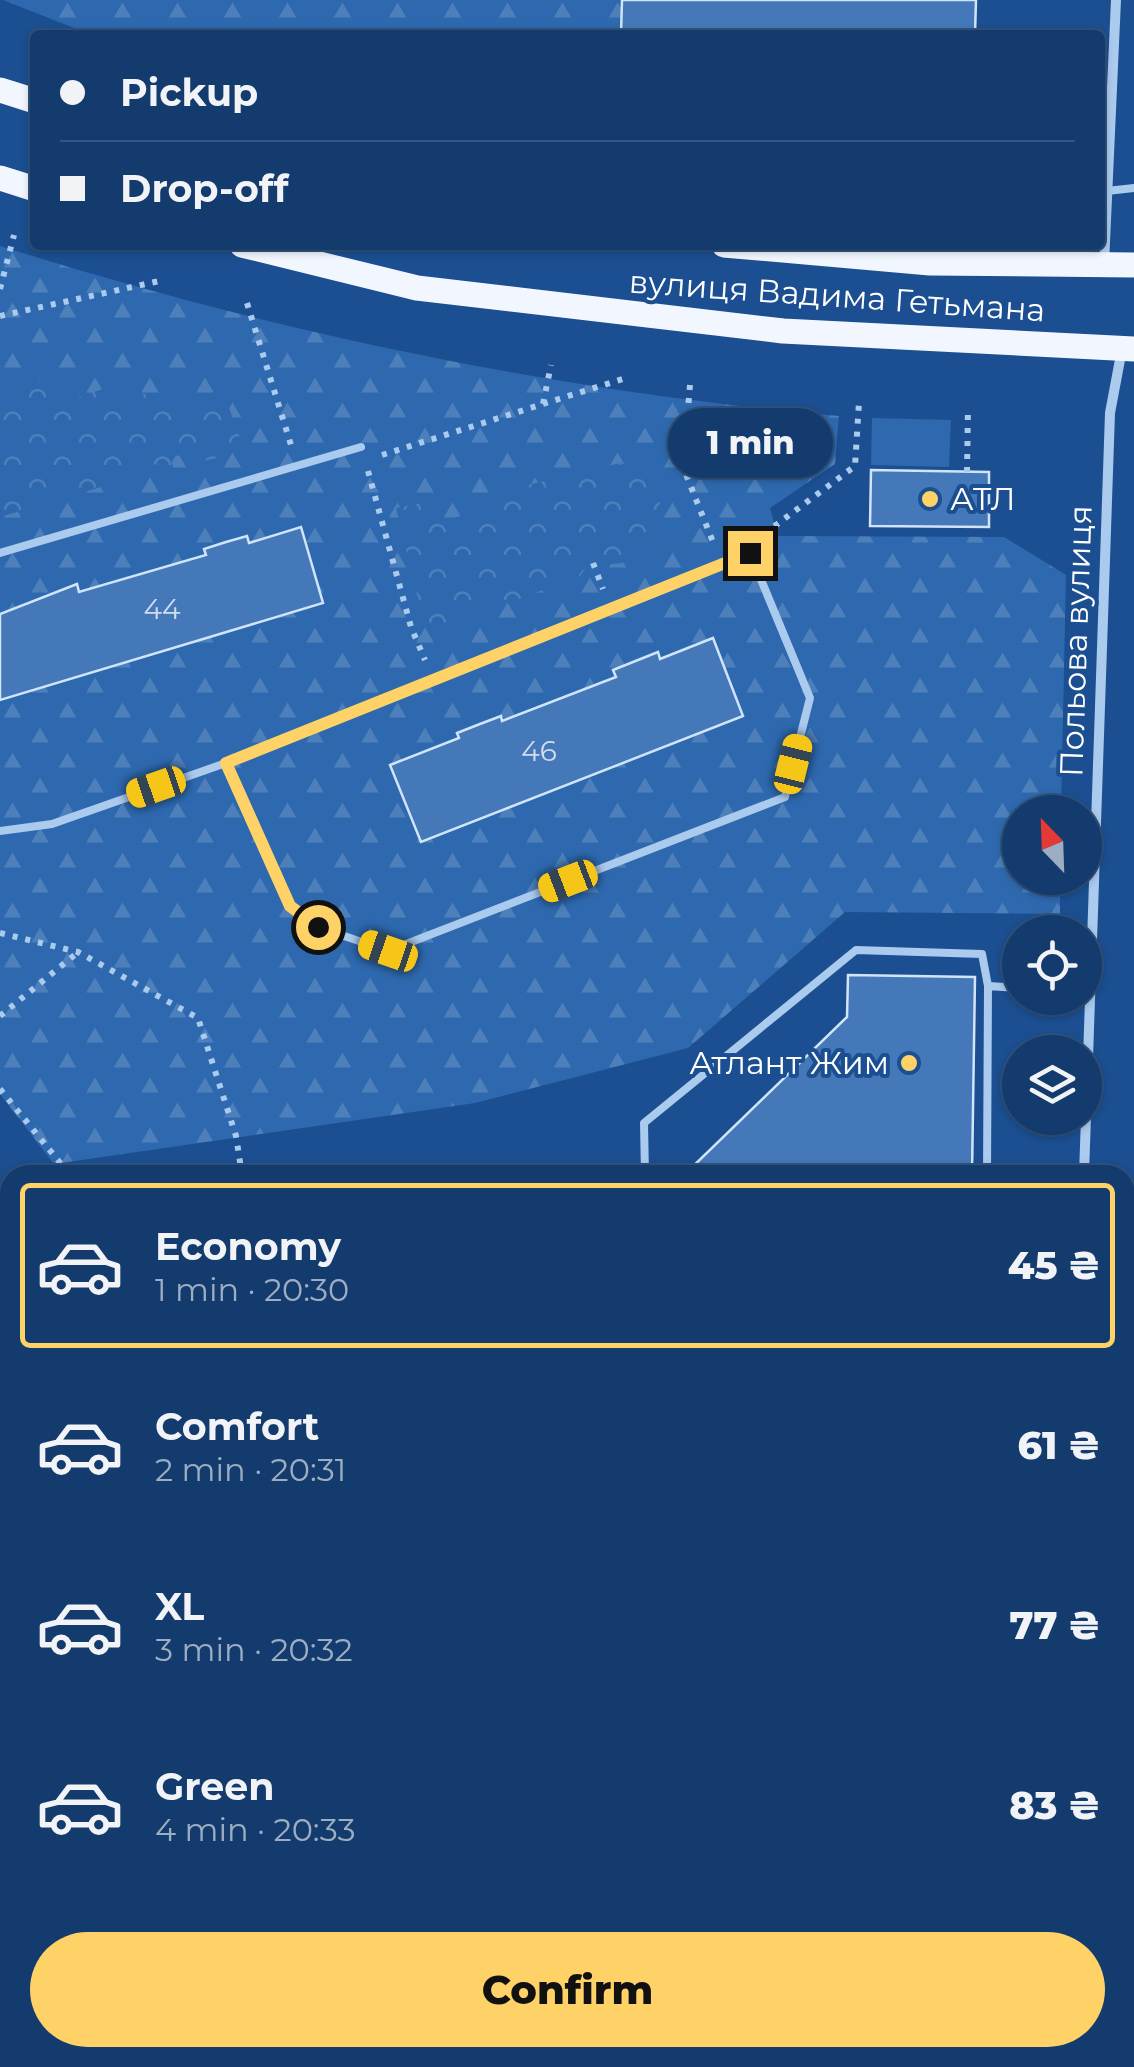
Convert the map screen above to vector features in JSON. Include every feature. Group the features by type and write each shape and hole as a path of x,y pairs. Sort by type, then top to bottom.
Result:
{"main road":[{"path":"0,90 30,99"},
{"path":"0,178 30,187"},
{"name":"вулиця Вадима Гетьмана","path":"262,250 417,288 783,331 1128,349"},
{"name":"вулиця Вадима Гетьмана","path":"781,250 930,263 1134,265"}],"street":[{"path":"1105,228 1116,0"},
{"path":"1104,250 1104,264"},
{"name":"Польова вулиця","path":"1089,915 1110,412 1128,349"},
{"name":"Польова вулиця","path":"1084,1165 1086,1015"}],"lane":[{"path":"1106,191 1134,188"},
{"path":"0,552 361,447"},
{"path":"0,831 52,824 226,763 750,553 810,698 785,796 388,951 318,927 290,906 226,763"},
{"path":"644,1165 644,1123 856,950 982,954 988,986 987,1165"},
{"path":"988,986 1002,987"}],"path":[{"path":"0,288 14,235"},
{"path":"0,316 164,280"},
{"path":"246,304 297,466"},
{"path":"543,404 551,365"},
{"path":"434,680 411,628 365,460 629,378"},
{"path":"690,384 683,467 723,564"},
{"path":"768,528 855,466 859,402"},
{"path":"967,472 968,407"},
{"path":"0,933 78,952 198,1018 236,1136 240,1165"},
{"path":"0,1016 78,952"},
{"path":"0,1088 62,1165"}],"green space":[{"path":"3,0 623,0 622,30 79,30"},
{"path":"0,246 206,305 415,354 626,391 839,416 835,464 770,508 778,536 1004,537 1066,575 1061,795 1002,795 1002,895 1060,895 1060,914 845,912 688,1048 475,1103 54,1164 0,1094"},
{"path":"50,376 54,389 75,383 79,397 103,389 108,403 150,393 154,407 223,391 241,441 231,451 209,460 186,461 183,454 170,458 179,484 167,487 158,464 147,466 145,474 0,517 0,391"},
{"path":"872,418 951,420 949,467 871,465"},
{"path":"620,463 642,472 650,480 660,504 662,517 656,540 640,557 628,562 591,565 580,576 440,629 424,624 396,508 432,501 438,522 487,509 490,496 499,492"}],"building":[{"path":"622,0 976,0 975,30 621,30"},
{"name":"АТЛ","path":"871,470 989,472 989,527 870,526"},
{"path":"301,527 323,603 0,700 0,614 77,584 79,592 206,555 204,549 226,542 247,536 249,543"},
{"path":"713,638 743,716 421,842 390,765 459,738 457,733 480,724 501,716 502,721 616,677 613,670 658,652 660,659"},
{"path":"848,975 975,977 972,1165 694,1165 847,1017"}],"place":[{"name":"АТЛ","path":"930,499"},
{"name":"Атлант Жим","path":"909,1063"}],"route":[{"path":"318,927 290,906 226,763 750,553"}]}
